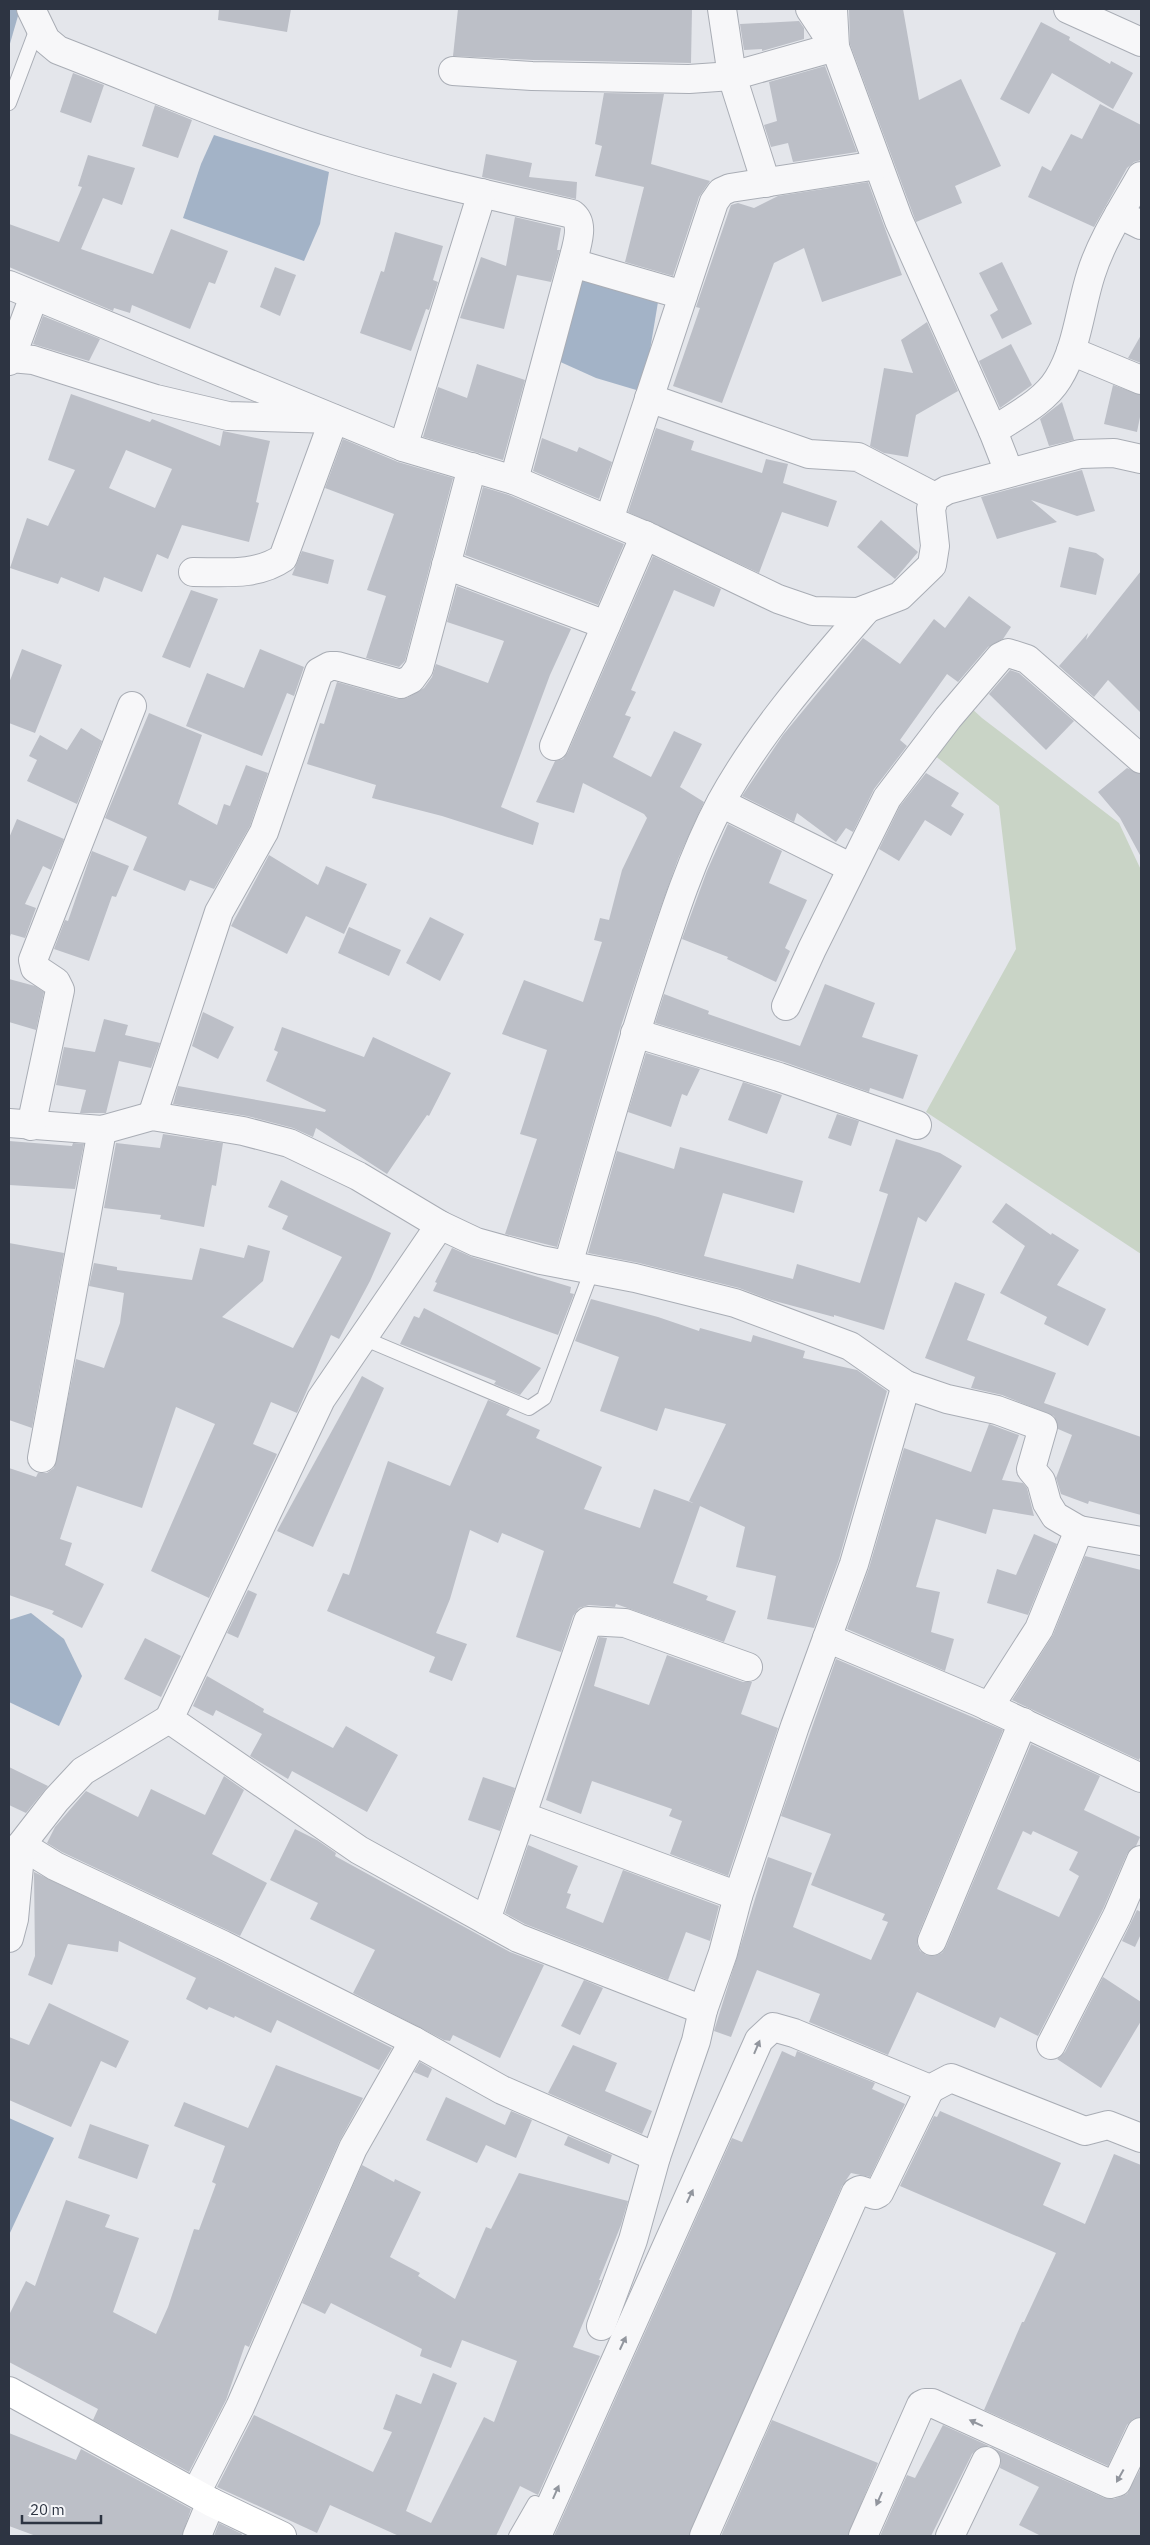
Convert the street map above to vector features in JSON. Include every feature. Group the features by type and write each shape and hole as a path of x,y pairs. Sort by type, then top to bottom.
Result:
{"street":[{"path":"722,9 732,76 766,183"},
{"path":"810,9 834,47 899,221 993,431 1009,472"},
{"path":"833,9 834,47"},
{"path":"1068,9 1126,27"},
{"path":"34,17 46,40 58,50 209,110 338,156 572,214 577,217 579,231 573,263 514,480"},
{"path":"453,71 532,76 690,79 732,76 834,47"},
{"path":"609,520 714,202 721,192 730,188 878,165"},
{"path":"993,431 1038,401 1058,380 1071,351 1091,273 1103,242 1130,220 1141,176"},
{"path":"403,447 482,193"},
{"path":"573,263 683,296"},
{"path":"9,285 403,447 514,480 645,535 778,599 813,611 849,612 867,609 900,596 932,564 935,546 931,509 936,498 947,490 1080,454 1114,453 1141,459"},
{"path":"34,296 10,359 33,360 156,399 228,416 334,419"},
{"path":"1071,351 1141,380"},
{"path":"649,398 809,454 858,457 936,498"},
{"path":"193,572 246,572 270,567 283,558 334,419"},
{"path":"152,1116 219,912 264,832 319,672 330,666 337,666 401,684 412,679 419,668 472,467"},
{"path":"554,746 645,535"},
{"path":"446,565 606,625"},
{"path":"580,1267 635,1033 690,868 721,803 760,739 818,665 867,609"},
{"path":"786,1006 887,798 948,718 1000,657 1008,653 1027,659 1136,746"},
{"path":"132,706 33,960 35,968 56,982 60,990 20,1124 102,1130 152,1116 243,1131 289,1143 358,1176 440,1224 476,1242 735,1303 850,1346 906,1385 947,1399 997,1410 1043,1427 1031,1470 1041,1481 1047,1503 1055,1516 1079,1530 1141,1542"},
{"path":"721,803 852,868"},
{"path":"635,1033 779,1077 917,1126"},
{"path":"42,1458 102,1130"},
{"path":"9,1938 14,1919 20,1844 83,1771 168,1719 321,1399 440,1224"},
{"path":"601,2326 633,2240 656,2157 696,2041 702,2010 723,1953 738,1896 794,1726 854,1564 906,1385"},
{"path":"989,1707 1039,1629 1079,1530"},
{"path":"486,1920 588,1621 625,1623 748,1667"},
{"path":"827,1638 1023,1722 1141,1778"},
{"path":"168,1719 359,1850 518,1938 702,2010"},
{"path":"932,1941 1023,1722"},
{"path":"522,1816 738,1896"},
{"path":"20,1844 55,1866 223,1945 414,2041 502,2090 656,2157"},
{"path":"1052,2045 1113,1925 1141,1860"},
{"path":"537,2536 760,2040 773,2027 930,2089"},
{"path":"197,2536 204,2498 240,2407 353,2148 414,2041"},
{"path":"704,2536 856,2192 860,2190 875,2195 879,2193 930,2089 951,2078 1085,2131 1108,2126 1141,2138"},
{"path":"9,2391 204,2498 282,2536"},
{"path":"863,2536 921,2405 925,2402 932,2403 1110,2484 1117,2482 1141,2432"},
{"path":"950,2536 986,2460"}],"lane":[{"path":"9,103 34,17"},
{"path":"363,1338 529,1408 544,1398 580,1267"},
{"path":"516,2536 534,2503"}],"green space":[{"path":"970,707 1119,823 1141,870 1141,1254 926,1112 1016,949 999,806 934,755"}],"water":[{"path":"9,9 20,9 9,47"},
{"path":"214,135 329,172 320,224 304,261 183,218 201,164"},
{"path":"577,277 658,302 643,392 596,378 556,360"},
{"path":"31,1613 64,1639 82,1676 59,1726 9,1702 9,1620"},
{"path":"9,2118 54,2138 9,2235"}],"building":[{"path":"219,9 291,9 287,32 218,20"},
{"path":"458,9 692,9 691,63 533,60 453,56"},
{"path":"849,9 903,9 919,100 961,79 1001,166 955,186 962,203 916,222 850,44"},
{"path":"799,21 804,28 804,39 762,51 762,49 744,50 740,24"},
{"path":"1041,22 1070,37 1069,40 1110,64 1111,61 1133,73 1113,109 1052,73 1029,114 1000,99"},
{"path":"825,66 857,152 793,162 788,143 771,147 764,125 777,121 769,82"},
{"path":"73,73 104,85 91,123 60,112"},
{"path":"604,93 664,94 651,164 710,181 699,197 673,276 625,262 644,187 595,176 602,146 595,144"},
{"path":"1100,104 1141,125 1141,160 1134,162 1127,168 1094,227 1028,197 1042,166 1051,171 1071,134 1082,139"},
{"path":"155,105 192,120 178,158 142,146"},
{"path":"486,154 532,163 529,177 577,182 576,199 482,177"},
{"path":"88,155 135,168 122,205 103,198 81,249 153,274 171,229 228,251 215,284 209,282 190,329 132,305 130,313 114,308 113,311 9,267 9,224 59,242 82,187 78,186"},
{"path":"868,182 902,275 822,302 804,248 774,263 722,403 673,386 700,308 696,307 731,205 738,203 754,208 778,196"},
{"path":"515,217 561,228 557,250 560,250 551,282 517,275 504,329 460,318 481,257 506,266"},
{"path":"395,232 443,246 433,280 438,282 429,310 426,309 411,351 360,333 381,271 384,272"},
{"path":"1002,262 1032,324 1002,339 990,315 998,310 979,273"},
{"path":"275,267 296,275 280,316 260,307"},
{"path":"43,316 100,339 89,361 33,344"},
{"path":"927,322 958,391 916,415 908,457 884,453 870,446 884,368 913,373 901,340"},
{"path":"1141,335 1141,363 1128,358"},
{"path":"1011,344 1032,385 1000,408 979,361"},
{"path":"477,364 525,380 503,460 423,437 438,387 467,398"},
{"path":"1113,385 1141,395 1141,412 1137,432 1104,424"},
{"path":"71,394 150,422 152,419 220,446 223,431 270,441 256,502 259,503 249,542 182,525 168,559 157,554 142,592 104,577 99,592 61,577 58,584 10,568 27,518 48,526 75,470 48,460","holes":["126,450 172,469 155,508 109,488"]},
{"path":"1062,402 1074,440 1049,446 1040,419"},
{"path":"656,428 694,441 691,450 762,473 766,459 788,464 783,483 837,501 828,527 782,512 759,573 628,512"},
{"path":"542,438 577,452 579,447 612,462 599,499 533,471"},
{"path":"343,439 398,462 453,478 405,661 399,667 366,658 386,596 367,590 394,514 325,488"},
{"path":"1082,470 1095,511 1077,516 1031,500 1057,522 997,539 981,497"},
{"path":"483,487 509,495 624,544 598,605 465,555"},
{"path":"881,520 918,552 895,579 857,547"},
{"path":"1069,547 1096,553 1104,559 1096,595 1060,587"},
{"path":"302,551 334,560 328,584 292,575"},
{"path":"653,556 721,589 714,607 674,590 631,690 636,692 625,715 631,717 613,757 651,777 674,731 702,744 680,787 704,802 678,859 654,926 620,1029 557,1247 505,1234 537,1139 520,1134 547,1050 502,1034 524,980 583,1002 602,942 594,940 600,918 609,920 622,870 647,818 644,814 583,783 574,813 536,802 555,761 563,759 568,752"},
{"path":"1141,571 1141,713 1108,680 1094,697 1059,666 1088,633 1086,640"},
{"path":"457,586 571,629 550,675 501,807 539,823 533,845 442,816 372,798 376,785 307,764 320,723 324,724 337,682 397,699 407,698 424,688 432,677 436,664 488,683 504,641 447,622"},
{"path":"191,590 218,599 190,668 162,657"},
{"path":"969,596 1011,627 1003,639 988,647 958,682 947,674 900,740 907,746 874,789 853,832 846,828 836,842 797,813 794,822 742,796 783,735 863,638 900,664 934,619 945,628"},
{"path":"22,649 62,665 35,733 9,723 9,683"},
{"path":"260,649 304,667 294,696 287,693 262,756 186,726 207,673 244,688"},
{"path":"1010,670 1019,673 1074,721 1046,750 989,694"},
{"path":"149,713 202,735 178,804 217,825 224,804 230,806 246,765 268,773 250,826 214,889 190,880 185,891 133,870 147,837 105,818"},
{"path":"81,728 102,741 77,804 27,781 37,760 29,756 40,735 67,750"},
{"path":"1127,768 1141,774 1141,857 1120,818 1098,792"},
{"path":"926,773 959,793 951,806 964,814 951,836 925,820 899,861 879,849 900,806"},
{"path":"17,819 64,839 51,870 43,866 25,904 36,908 25,938 11,934 9,939 9,838"},
{"path":"728,824 782,851 769,883 807,900 785,948 790,951 776,982 727,959 728,957 682,939 707,871"},
{"path":"92,851 129,866 116,897 112,896 89,961 54,949 65,920 68,921"},
{"path":"269,855 318,885 326,866 367,884 344,934 306,916 287,954 231,926"},
{"path":"430,917 464,934 440,981 406,963"},
{"path":"349,927 401,950 389,976 338,953"},
{"path":"9,979 35,986 44,992 36,1030 9,1022"},
{"path":"825,984 875,1003 862,1037 918,1055 903,1099 870,1088 869,1092 784,1062 655,1023 664,994 709,1011 708,1014 800,1046"},
{"path":"203,1012 234,1027 218,1059 192,1046"},
{"path":"104,1019 128,1025 125,1035 160,1043 151,1068 119,1061 106,1113 80,1113 86,1090 56,1085 64,1047 95,1052"},
{"path":"282,1027 364,1057 373,1037 451,1073 429,1116 427,1115 387,1174 316,1128 313,1137 293,1128 247,1116 173,1104 178,1086 325,1112 326,1110 266,1081 278,1052 274,1050"},
{"path":"646,1053 700,1069 687,1096 682,1094 671,1127 628,1112"},
{"path":"743,1082 782,1095 767,1134 728,1120"},
{"path":"837,1114 859,1121 851,1146 828,1138"},
{"path":"163,1134 223,1143 216,1186 212,1185 204,1227 160,1219 161,1215 104,1208 116,1143 160,1148"},
{"path":"896,1139 940,1153 962,1166 926,1222 918,1217 884,1330 834,1315 834,1317 771,1300 739,1288 639,1263 588,1253 617,1151 674,1169 680,1147 803,1181 794,1213 723,1193 704,1256 793,1279 797,1264 860,1283 888,1194 879,1191"},
{"path":"9,1141 72,1146 73,1143 84,1144 75,1189 9,1185"},
{"path":"281,1180 391,1233 370,1281 339,1339 331,1335 297,1413 271,1402 253,1444 277,1454 209,1598 151,1571 215,1424 176,1407 142,1508 77,1486 60,1539 72,1543 65,1565 104,1584 82,1628 52,1614 54,1611 9,1595 9,1468 36,1477 38,1473 47,1473 54,1468 76,1359 104,1368 120,1323 124,1293 89,1286 94,1263 117,1267 117,1270 192,1280 200,1248 244,1258 248,1245 270,1251 263,1281 222,1317 293,1348 342,1257 282,1229 288,1216 268,1207"},
{"path":"1006,1203 1051,1235 1052,1233 1079,1250 1057,1285 1106,1309 1088,1346 1044,1324 1047,1317 1000,1293 1025,1246 992,1222"},
{"path":"9,1243 64,1253 32,1428 9,1420"},
{"path":"452,1248 472,1257 571,1287 570,1293 574,1294 558,1335 433,1291 437,1283 435,1282"},
{"path":"955,1282 985,1294 967,1340 1056,1373 1044,1403 1141,1437 1141,1515 1089,1501 1088,1504 1061,1494 1056,1478 1072,1435 1058,1429 1054,1416 1002,1395 971,1388 975,1377 925,1358"},
{"path":"591,1299 658,1317 699,1331 700,1328 751,1342 753,1335 805,1351 803,1358 857,1370 887,1391 839,1559 814,1628 767,1619 776,1576 736,1567 745,1527 700,1506 673,1583 708,1596 706,1600 736,1611 724,1642 616,1604 615,1607 589,1605 579,1608 573,1616 561,1652 516,1637 544,1551 502,1533 498,1543 470,1530 450,1599 436,1633 467,1644 452,1681 429,1672 435,1657 327,1611 343,1573 349,1575 388,1461 450,1486 488,1400 510,1409 506,1415 540,1430 536,1438 602,1467 584,1509 640,1528 654,1489 693,1503 689,1501 726,1424 665,1408 657,1431 600,1411 619,1357 575,1341"},
{"path":"424,1308 541,1368 520,1395 494,1384 496,1381 400,1344 414,1316 419,1318"},
{"path":"362,1376 384,1388 313,1547 277,1531"},
{"path":"989,1424 1019,1435 1002,1480 1023,1483 1027,1488 1034,1516 993,1509 986,1534 936,1519 916,1587 940,1592 931,1632 954,1639 945,1671 847,1629 869,1568 904,1448 971,1472"},
{"path":"1034,1534 1057,1544 1028,1615 987,1603 997,1569 1016,1575"},
{"path":"1085,1556 1141,1570 1141,1755 1139,1760 1012,1700 1053,1635"},
{"path":"248,1590 257,1594 238,1638 227,1633"},
{"path":"599,1637 607,1638 594,1686 649,1705 667,1655 743,1682 752,1682 741,1714 778,1728 728,1876 670,1854 682,1821 669,1816 672,1809 592,1781 581,1814 546,1800"},
{"path":"145,1638 181,1656 161,1697 124,1679"},
{"path":"836,1659 1003,1730 918,1935 917,1944 920,1951 926,1955 934,1956 942,1953 946,1947 1031,1744 1100,1776 1084,1810 1140,1837 1136,1846 1127,1854 1103,1909 1038,2036 1000,2017 995,2028 917,1992 888,2055 809,2022 820,1994 757,1970 731,2037 714,2031 768,1857 812,1873 793,1927 871,1960 888,1922 882,1920 885,1914 811,1885 831,1834 781,1816","holes":["1023,1831 1031,1835 1033,1831 1078,1852 1069,1870 1079,1876 1059,1917 997,1889"]},
{"path":"207,1676 264,1709 263,1712 333,1748 346,1726 398,1755 367,1812 292,1771 288,1779 250,1756 262,1734 216,1710 213,1716 193,1706"},
{"path":"9,1767 48,1786 26,1813 9,1805"},
{"path":"224,1776 244,1790 212,1854 267,1883 240,1936 62,1852 47,1843 55,1827 86,1791 138,1817 151,1789 205,1815"},
{"path":"483,1777 515,1788 500,1831 468,1820"},
{"path":"295,1829 317,1840 336,1853 335,1856 510,1952 544,1965 500,2058 453,2035 450,2041 444,2040 353,1993 375,1950 310,1919 318,1903 270,1880"},
{"path":"528,1845 578,1866 567,1893 571,1894 566,1908 603,1923 623,1870 719,1906 710,1941 686,1932 668,1980 525,1924 505,1913"},
{"path":"34,1872 216,1959 392,2048 379,2070 277,2020 271,2033 235,2016 234,2018 209,2007 207,2010 186,1999 196,1978 119,1941 118,1952 68,1944 52,1985 28,1975 35,1956"},
{"path":"1137,1910 1141,1912 1141,1934 1135,1947 1122,1941"},
{"path":"1103,1977 1141,2002 1141,2021 1101,2088 1057,2059 1065,2052"},
{"path":"584,1980 603,1988 580,2035 561,2026"},
{"path":"49,2003 129,2041 116,2068 101,2061 71,2127 9,2100 9,2037 29,2045"},
{"path":"573,2045 617,2063 605,2091 652,2111 642,2134 548,2093"},
{"path":"782,2051 795,2057 797,2051 875,2083 872,2089 905,2104 870,2177 851,2173 842,2186 689,2536 554,2536 732,2138 742,2142"},
{"path":"420,2062 432,2069 428,2078 414,2072"},
{"path":"276,2065 363,2098 339,2142 249,2347 245,2345 226,2400 189,2472 93,2420 98,2409 9,2362 9,2315 26,2281 35,2286 66,2200 110,2215 105,2227 139,2238 113,2312 156,2334 168,2307 194,2229 199,2230 216,2184 212,2182 225,2146 174,2126 184,2102 248,2128"},
{"path":"446,2097 505,2125 511,2111 532,2120 516,2158 486,2145 477,2163 426,2140"},
{"path":"940,2111 1061,2163 1043,2205 1085,2224 1114,2154 1141,2165 1141,2417 1133,2419 1127,2425 1108,2466 984,2410 1022,2322 1024,2322 1056,2253 900,2186 934,2116 937,2117"},
{"path":"90,2124 149,2145 137,2179 78,2158"},
{"path":"568,2136 612,2155 609,2164 564,2145"},
{"path":"362,2165 394,2182 395,2179 421,2192 390,2257 420,2273 418,2276 455,2299 486,2227 491,2229 519,2173 628,2201 621,2225 599,2280 601,2280 573,2347 600,2356 538,2495 520,2486 496,2536 399,2536 330,2505 317,2533 217,2487 254,2415 373,2472 392,2432 383,2429 396,2394 421,2404 433,2373 457,2383 406,2511 431,2523 484,2417 494,2422 517,2361 462,2340 451,2368 420,2356 422,2349 331,2303 325,2314 302,2303"},
{"path":"772,2420 878,2463 848,2536 721,2536"},
{"path":"943,2425 989,2446 978,2448 972,2454 931,2536 880,2536 907,2475 915,2478"},
{"path":"9,2433 76,2460 81,2449 191,2509 182,2536 36,2536 9,2526"},
{"path":"995,2449 1104,2498 1114,2499 1127,2494 1141,2468 1141,2536 1041,2536 1019,2525 1039,2487 1000,2468 1001,2459"},
{"path":"219,2523 242,2534 241,2536 214,2536"}]}
